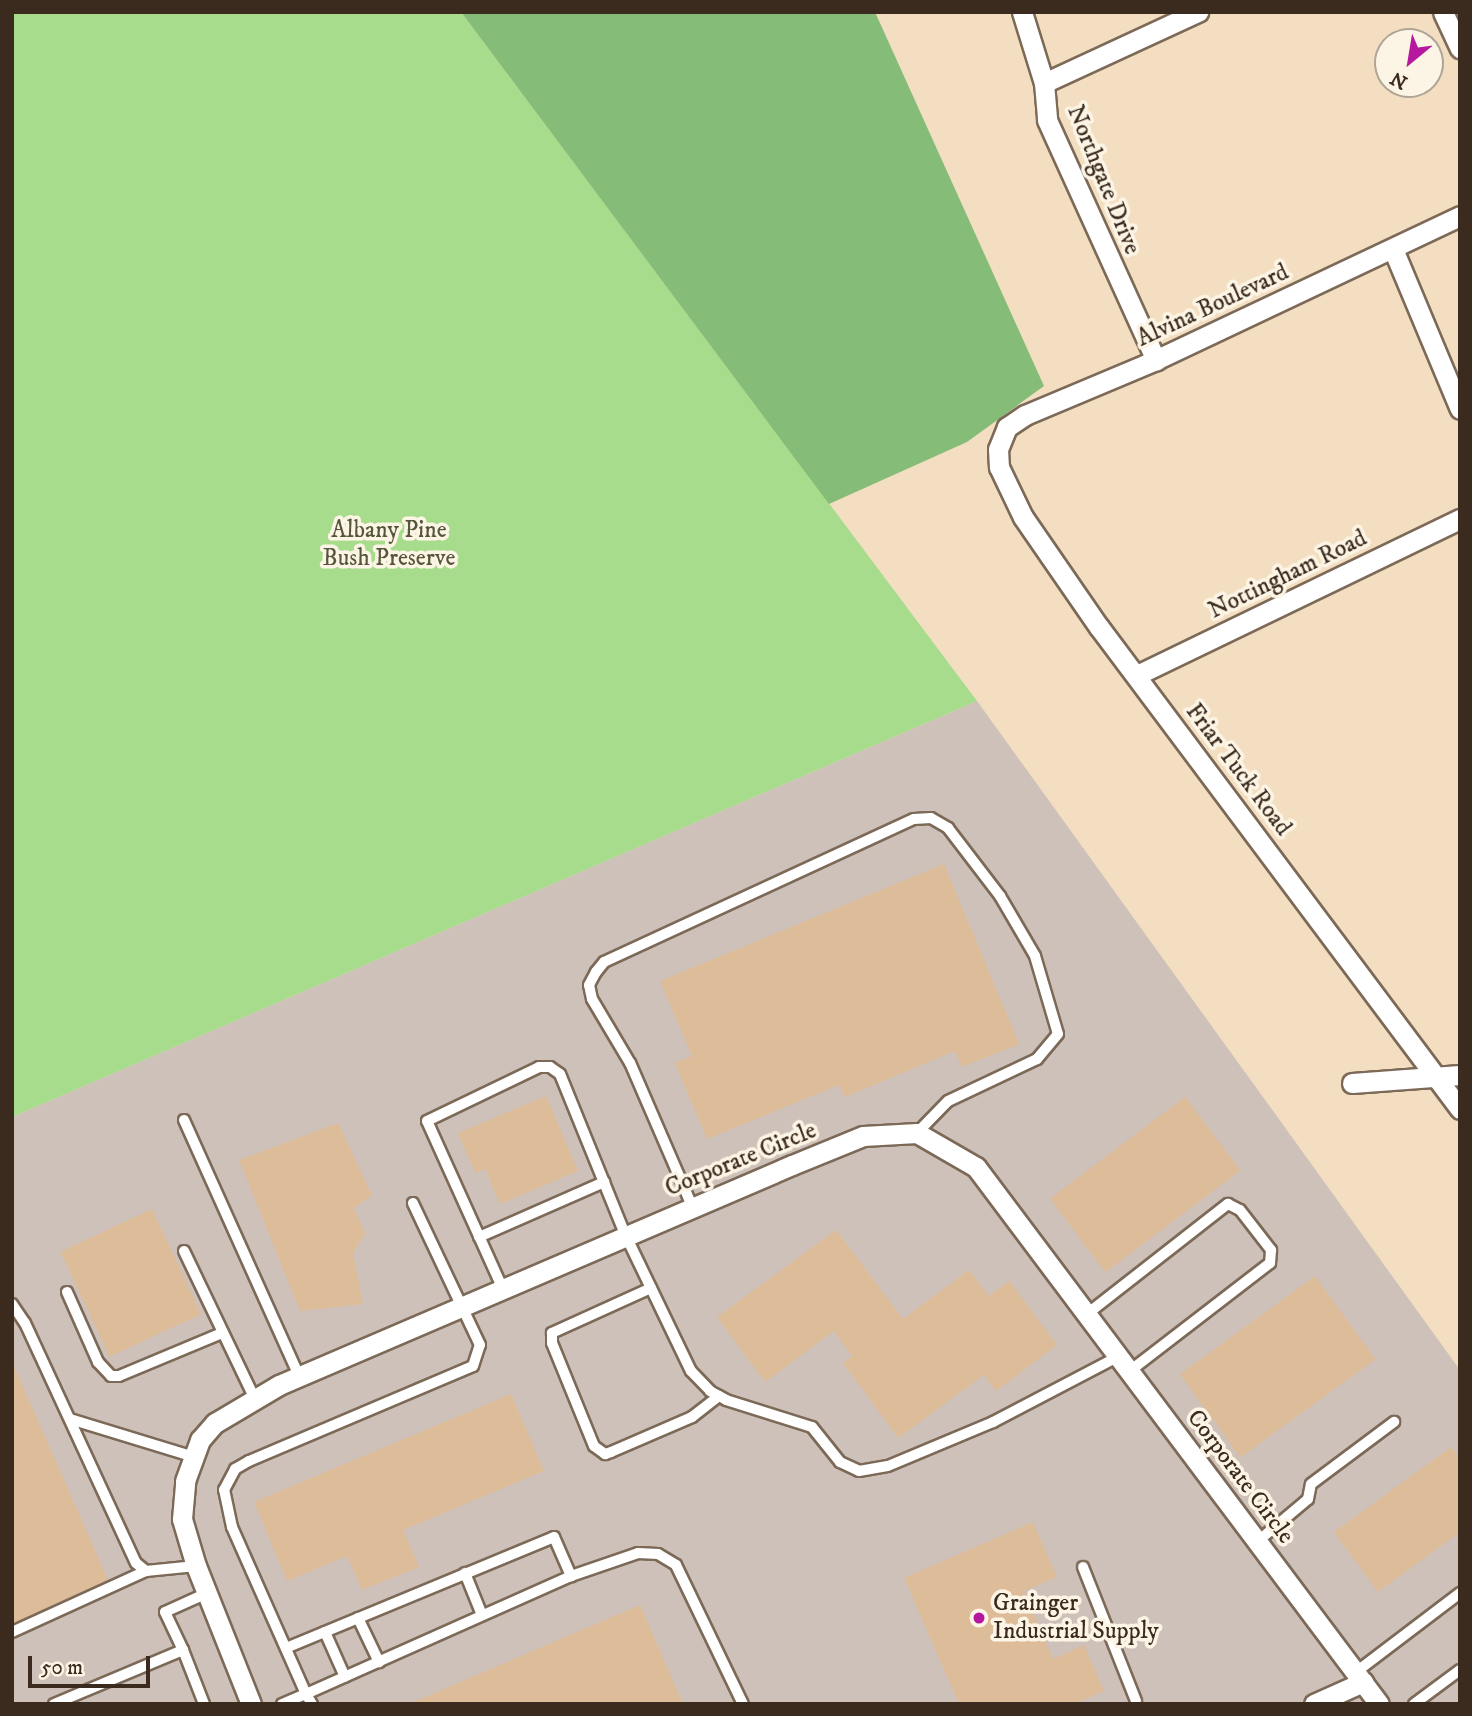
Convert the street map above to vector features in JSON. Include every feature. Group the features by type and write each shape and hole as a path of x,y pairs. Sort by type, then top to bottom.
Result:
{"street":[{"name":"Northgate Drive","path":"1022,12 1044,83 1047,120 1156,360"},
{"path":"1044,83 1198,12"},
{"path":"1443,12 1460,48"},
{"name":"Alvina Boulevard","path":"998,449 1007,427 1025,415 1156,360 1460,216"},
{"path":"1393,249 1460,409"},
{"name":"Friar Tuck Road","path":"998,449 999,467 1023,517 1137,675 1460,1109"},
{"name":"Nottingham Road","path":"1137,675 1460,519"},
{"path":"1352,1083 1460,1075"},
{"name":"Corporate Circle","path":"251,1704 206,1593 182,1519 185,1481 200,1440 215,1423 299,1376 692,1206 863,1136 917,1133 976,1167 1379,1704"},
{"path":"1314,1704 1359,1677"}],"lane":[{"path":"692,1206 630,1063 592,999 589,985 596,972 617,957 914,819 931,818 948,828 1000,896 1035,956 1058,1034 1037,1059 948,1101 917,1133"},
{"path":"502,1287 428,1121 539,1067 560,1074 625,1234 691,1371 719,1396 813,1427 840,1462 859,1471 874,1471 1124,1364 1269,1263 1271,1250 1240,1210 1228,1204 1087,1314"},
{"path":"184,1121 299,1376"},
{"path":"480,1237 604,1182"},
{"path":"312,1704 224,1505 228,1478 249,1461 473,1366 480,1345 413,1203"},
{"path":"184,1251 256,1399"},
{"path":"651,1288 552,1333 552,1343 594,1446 605,1454 611,1452 692,1417 719,1396"},
{"path":"67,1292 98,1362 111,1376 120,1376 222,1333"},
{"path":"12,1304 70,1419 126,1549 146,1571"},
{"path":"70,1419 194,1457"},
{"path":"1258,1541 1308,1499 1311,1484 1394,1422"},
{"path":"286,1648 554,1537 571,1576"},
{"path":"282,1704 571,1576 638,1553 658,1554 676,1565 743,1704"},
{"path":"12,1632 146,1571 196,1566"},
{"path":"1083,1567 1135,1703"},
{"path":"465,1573 482,1615"},
{"path":"204,1704 165,1612 206,1593"},
{"path":"1359,1677 1460,1593"},
{"path":"358,1618 379,1662"},
{"path":"325,1632 345,1677"},
{"path":"54,1704 183,1650"},
{"path":"1414,1704 1460,1670"}],"shaded area":[{"path":"977,701 1460,1370 1460,1704 12,1704 12,1117"}],"green space":[{"name":"Albany Pine Bush Preserve","path":"12,12 461,12 977,701 12,1117"},
{"path":"461,12 875,12 1044,386 967,442 829,504"}],"building":[{"path":"944,864 1019,1044 962,1067 955,1051 845,1097 839,1085 707,1139 675,1063 692,1056 660,981"},
{"path":"546,1096 578,1171 500,1204 485,1169 475,1173 458,1133"},
{"path":"1185,1097 1240,1170 1105,1272 1050,1199"},
{"path":"338,1123 372,1195 354,1208 365,1234 353,1253 363,1304 300,1311 239,1160"},
{"path":"152,1209 201,1314 109,1357 60,1252"},
{"path":"836,1230 903,1319 969,1270 989,1296 1009,1281 1057,1345 996,1391 984,1375 898,1438 843,1363 852,1356 834,1331 765,1382 717,1317"},
{"path":"1315,1276 1376,1359 1240,1457 1180,1374"},
{"path":"12,1362 108,1580 12,1624"},
{"path":"511,1394 544,1471 403,1530 419,1567 362,1590 347,1556 287,1581 254,1502"},
{"path":"1451,1447 1460,1459 1460,1532 1378,1592 1334,1532"},
{"name":"Grainger Industrial Supply","path":"1033,1522 1057,1577 1024,1591 1053,1659 1084,1645 1104,1691 1074,1704 959,1704 904,1578"},
{"path":"640,1605 683,1704 409,1704"}],"place":[{"name":"Grainger Industrial Supply","path":"979,1618"}]}
